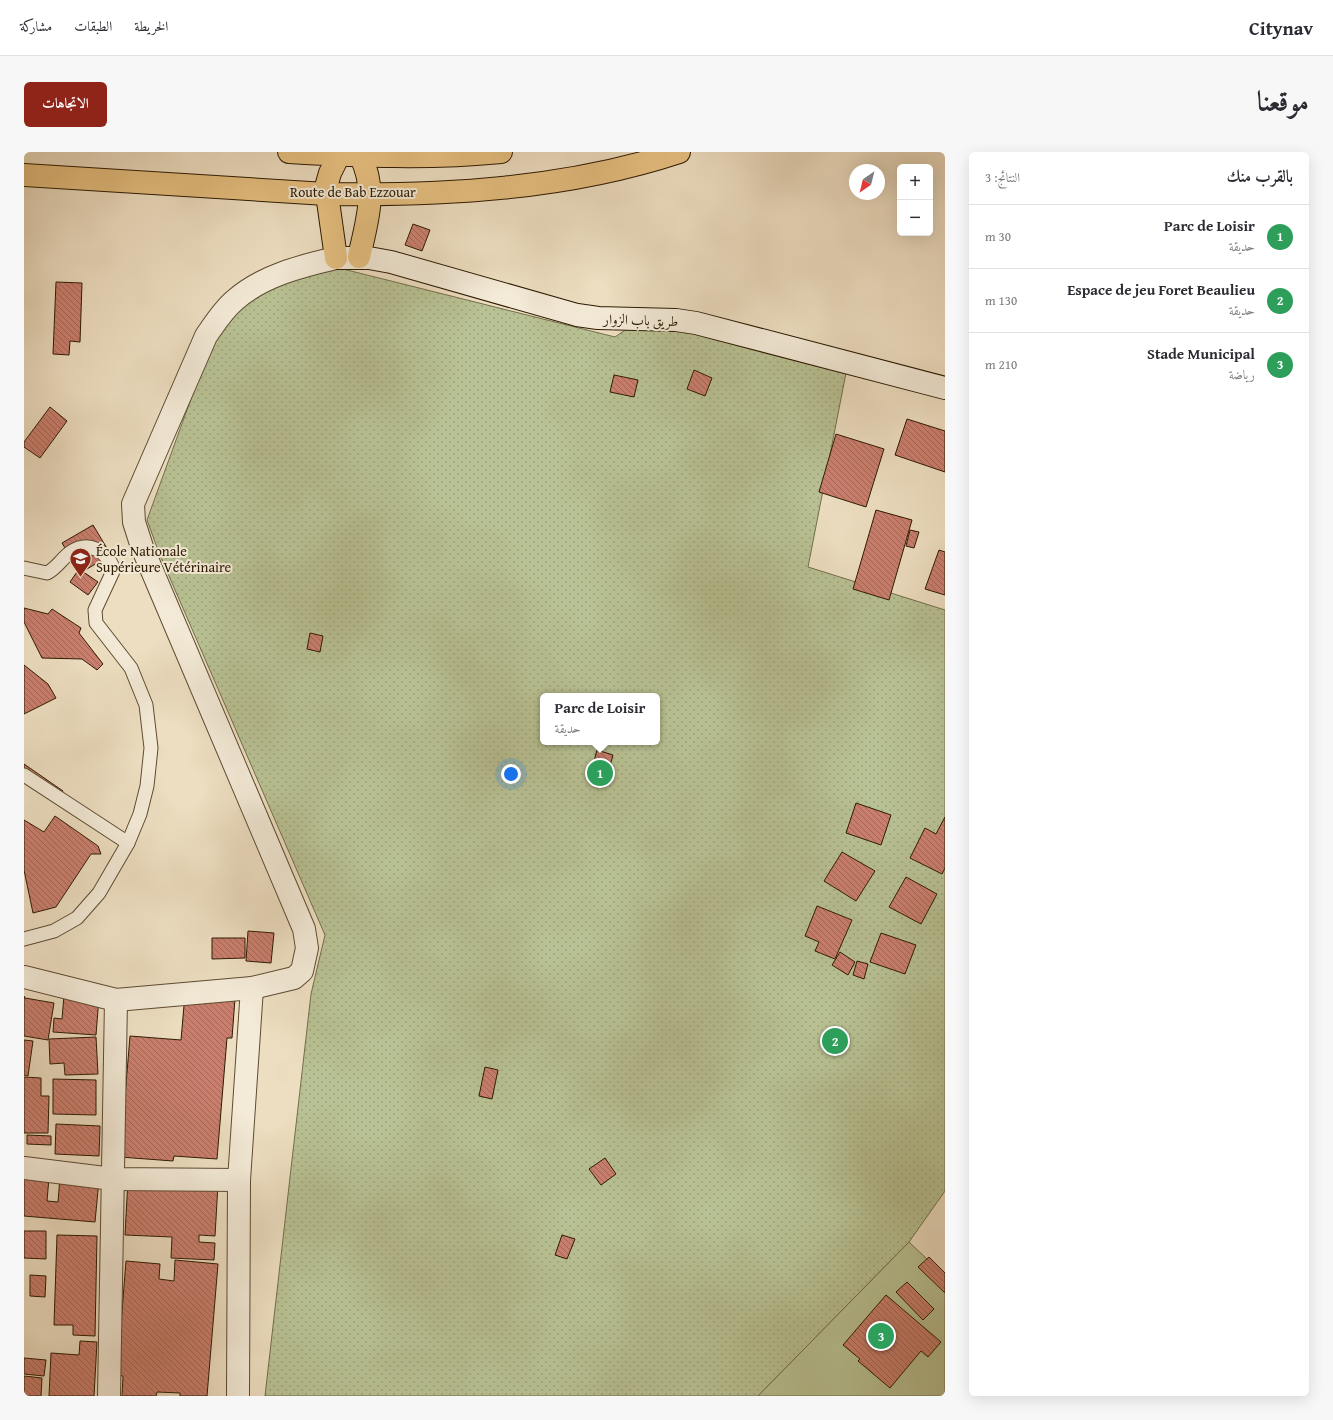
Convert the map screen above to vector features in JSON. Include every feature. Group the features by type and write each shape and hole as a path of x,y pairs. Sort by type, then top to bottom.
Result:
{"main road":[{"path":"289,152 408,157 470,155 501,152"},
{"name":"Route de Bab Ezzouar","path":"24,175 326,194 370,195 486,189 548,182 610,170 679,152"},
{"path":"336,258 326,194 328,180 350,155"},
{"path":"350,155 368,175 370,195 359,257"}],"street":[{"name":"طريق باب الزوار","path":"24,977 116,1000 252,988 294,978 302,971 307,948 304,929 142,547 134,522 133,504 206,336 220,316 235,300 251,289 273,276 336,258 359,257 391,262 576,315 598,318 676,320 945,388"},
{"path":"238,1396 239,1180 252,988"},
{"path":"109,1396 116,1000"},
{"path":"24,1168 112,1179 239,1180"}],"lane":[{"path":"24,568 47,573 55,569 70,552 84,547 95,548 109,558 114,569 95,610 96,623 131,668 146,705 151,748 147,786 142,807 128,843 99,893 77,918 54,931 24,939"},
{"path":"24,775 128,843"}],"green space":[{"path":"331,266 615,337 643,318 846,373 808,567 945,610 945,1191 909,1242 758,1396 265,1396 311,994 325,935 159,553 147,520 211,344 242,298"},
{"path":"909,1242 945,1276 945,1396 758,1396"}],"building":[{"path":"413,224 430,230 422,251 405,245"},
{"path":"56,282 82,283 80,342 70,341 69,355 53,354"},
{"path":"694,370 712,378 705,396 687,389"},
{"path":"614,375 638,380 634,397 610,392"},
{"path":"50,407 67,421 40,458 24,447 24,442"},
{"path":"907,419 945,431 945,472 895,455"},
{"path":"836,434 884,449 866,507 819,492"},
{"path":"876,510 912,520 889,600 853,589"},
{"path":"93,525 111,555 80,573 62,543"},
{"path":"910,530 919,532 914,548 906,546"},
{"path":"939,550 945,552 945,595 925,589"},
{"path":"79,569 98,582 88,595 70,582"},
{"path":"24,608 48,614 52,609 81,628 79,633 103,664 97,670 82,659 42,658 24,622"},
{"path":"310,633 323,636 320,652 307,649"},
{"path":"24,665 48,684 56,698 24,714"},
{"path":"597,750 613,755 605,784 589,780"},
{"path":"24,764 63,791 56,802 24,779"},
{"path":"856,803 891,815 881,845 846,833"},
{"path":"55,816 98,846 101,854 91,854 56,907 33,913 24,870 24,820 44,832"},
{"path":"945,817 945,868 942,874 910,858 925,828 936,834"},
{"path":"842,852 875,871 856,901 824,881"},
{"path":"906,877 937,894 921,924 889,907"},
{"path":"817,906 852,920 835,959 815,951 819,942 805,936"},
{"path":"248,931 274,933 271,963 246,961"},
{"path":"881,933 916,945 905,974 870,962"},
{"path":"212,938 245,938 245,958 212,959"},
{"path":"840,952 855,962 848,975 832,965"},
{"path":"857,961 868,964 864,979 853,975"},
{"path":"185,994 235,999 232,1038 227,1038 217,1159 174,1156 173,1161 120,1157 130,1036 181,1040"},
{"path":"64,995 99,997 96,1035 53,1032 54,1018 62,1019"},
{"path":"24,996 25,998 54,1003 48,1040 24,1036"},
{"path":"96,1037 98,1074 65,1075 64,1063 50,1064 49,1039"},
{"path":"24,1040 33,1041 28,1076 24,1075"},
{"path":"485,1067 498,1070 492,1099 479,1096"},
{"path":"24,1077 41,1078 41,1096 49,1096 48,1133 24,1133"},
{"path":"53,1079 96,1080 96,1115 53,1114"},
{"path":"56,1124 100,1126 99,1156 55,1154"},
{"path":"27,1135 51,1136 51,1145 27,1144"},
{"path":"605,1158 616,1174 601,1185 589,1169"},
{"path":"24,1176 49,1178 47,1201 58,1202 60,1177 99,1180 95,1222 24,1216"},
{"path":"128,1179 218,1184 215,1236 199,1235 199,1242 215,1243 214,1260 171,1258 172,1237 125,1235"},
{"path":"24,1231 46,1231 46,1259 24,1258"},
{"path":"57,1235 97,1236 95,1336 73,1335 73,1325 54,1325"},
{"path":"562,1235 575,1239 567,1259 555,1255"},
{"path":"929,1257 945,1273 945,1293 918,1267"},
{"path":"175,1260 218,1264 207,1396 180,1396 180,1393 157,1392 156,1396 122,1396 123,1376 117,1375 126,1261 160,1264 159,1279 174,1281"},
{"path":"30,1275 46,1276 45,1297 30,1296"},
{"path":"907,1282 934,1309 923,1320 896,1292"},
{"path":"886,1295 941,1342 928,1357 921,1351 890,1388 858,1361 860,1359 843,1345"},
{"path":"80,1341 97,1342 94,1396 49,1396 51,1353 79,1355"},
{"path":"24,1358 46,1360 44,1376 24,1374"},
{"path":"24,1376 42,1378 41,1396 24,1396"}],"place":[{"name":"École Nationale Supérieure Vétérinaire","path":"80,578"},
{"name":"Parc de Loisir","path":"600,773"},
{"name":"Espace de jeu Foret Beaulieu","path":"835,1041"},
{"name":"Stade Municipal","path":"881,1336"}]}
